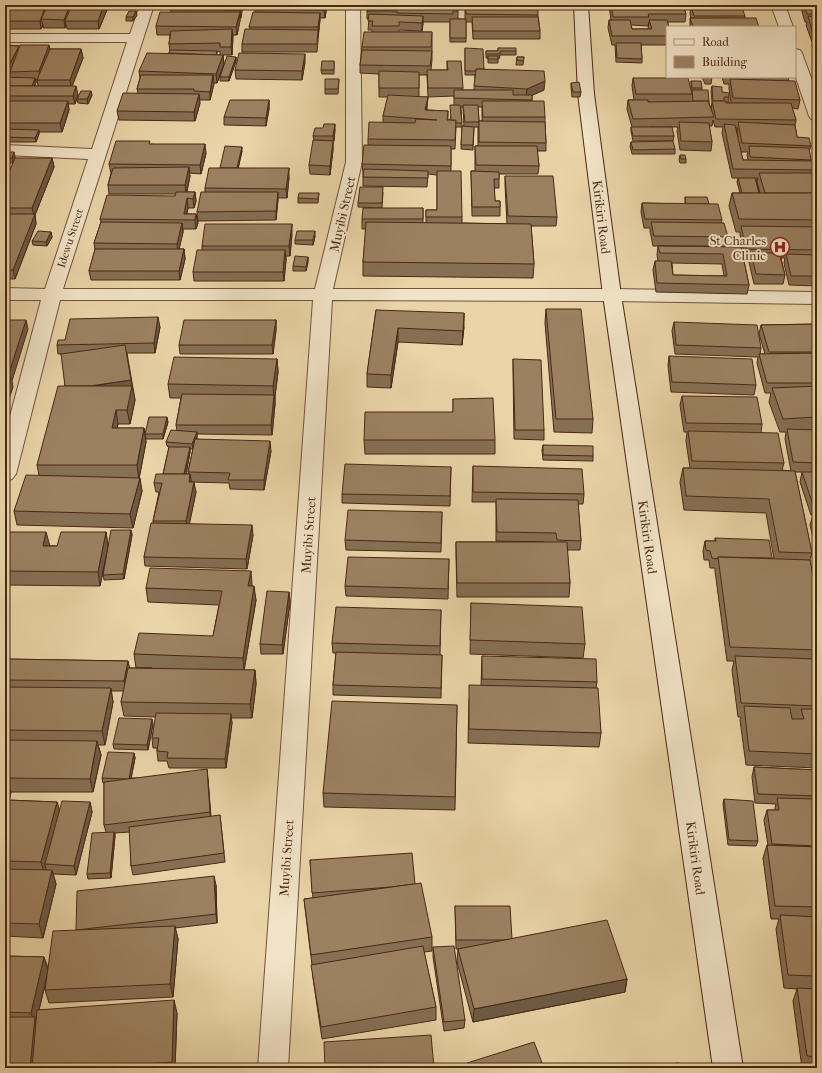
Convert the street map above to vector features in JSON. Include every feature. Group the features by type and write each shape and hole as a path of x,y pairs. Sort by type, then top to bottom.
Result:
{"street":[{"name":"Idewu Street","path":"6,468 52,294 147,5"},
{"name":"Muyibi Street","path":"273,1068 323,294 354,162 353,5"},
{"name":"Kirikiri Road","path":"580,5 586,94 612,294 728,1068"},
{"path":"778,5 786,26"},
{"path":"5,38 137,38"},
{"path":"796,56 817,116"},
{"path":"5,150 97,154"},
{"path":"5,294 612,294 817,298"}],"building":[{"path":"11,5 46,5 40,21 5,21"},
{"path":"48,5 70,5 64,20 41,19"},
{"path":"72,5 104,5 98,21 65,21"},
{"path":"171,5 241,5 240,10 223,10 223,8 170,8"},
{"path":"256,5 325,5 324,10 255,9"},
{"path":"368,5 458,5 458,11 453,11 453,14 367,11"},
{"path":"465,5 538,5 538,15 466,14"},
{"path":"611,5 683,5 686,14 648,14 649,17 613,17"},
{"path":"691,5 741,5 745,16 694,16"},
{"path":"804,5 817,5 817,14 807,14"},
{"path":"129,11 136,11 133,17 126,17"},
{"path":"160,12 240,12 236,27 156,26"},
{"path":"253,12 320,13 318,27 249,27"},
{"path":"369,14 423,16 422,23 399,22 399,26 372,26 373,21 368,21"},
{"path":"808,16 817,17 817,34 813,34"},
{"path":"472,17 538,17 540,31 473,31"},
{"path":"690,18 756,18 759,26 693,26"},
{"path":"450,19 466,19 466,38 450,38"},
{"path":"609,20 630,20 632,29 652,29 649,20 667,20 669,26 666,26 666,36 612,36"},
{"path":"232,29 231,47 220,47 220,43 169,44 171,31"},
{"path":"245,29 318,30 317,44 242,44"},
{"path":"364,32 432,32 431,47 362,47"},
{"path":"814,37 817,37 817,49"},
{"path":"616,43 641,43 642,59 617,58"},
{"path":"5,45 19,46 6,71 5,71"},
{"path":"20,45 49,45 39,71 10,72"},
{"path":"465,48 483,49 484,69 465,71"},
{"path":"498,48 516,48 516,51 500,51 500,54 486,54 486,51 498,51"},
{"path":"50,49 81,49 70,80 37,80"},
{"path":"170,50 217,51 216,55 169,53"},
{"path":"362,50 432,51 430,66 360,65"},
{"path":"147,53 223,55 216,74 139,71"},
{"path":"239,53 305,54 302,71 235,70"},
{"path":"227,56 236,57 229,77 220,77"},
{"path":"488,56 498,56 498,59 488,59"},
{"path":"517,57 524,57 523,61 517,60"},
{"path":"322,61 334,61 334,70 321,70"},
{"path":"447,61 461,61 463,88 428,88 427,70 448,70"},
{"path":"476,69 544,71 545,81 527,89 474,86"},
{"path":"379,71 419,72 419,88 379,88"},
{"path":"141,75 213,75 210,92 194,91 194,89 137,89"},
{"path":"5,77 35,78 32,86 5,86"},
{"path":"633,78 688,78 692,94 636,94"},
{"path":"325,79 339,79 338,89 325,89"},
{"path":"730,79 795,81 800,100 733,98"},
{"path":"691,81 701,81 702,88 692,88"},
{"path":"579,82 581,92 573,92 571,83"},
{"path":"5,86 76,86 73,96 5,96"},
{"path":"712,86 722,87 722,92 729,93 729,97 724,97 724,101 713,101"},
{"path":"454,90 513,90 513,95 532,95 532,100 454,98"},
{"path":"692,90 708,90 709,101 693,101"},
{"path":"81,91 91,91 87,99 77,99"},
{"path":"123,93 199,94 194,112 117,111"},
{"path":"388,95 428,97 425,110 448,111 447,120 456,120 455,140 368,139 369,122 415,123 416,119 437,120 383,116"},
{"path":"230,100 269,100 266,118 224,117"},
{"path":"628,100 648,100 648,102 708,101 714,117 633,119"},
{"path":"5,101 68,101 60,123 5,123"},
{"path":"482,101 544,101 545,117 483,117"},
{"path":"712,101 725,101 726,103 791,103 796,120 716,119"},
{"path":"450,105 460,105 462,123 456,123 456,120 451,120"},
{"path":"463,105 478,105 479,122 465,122"},
{"path":"479,121 545,122 546,143 479,142"},
{"path":"679,122 709,123 712,142 681,141"},
{"path":"738,122 795,125 797,137 809,138 811,146 742,143"},
{"path":"324,124 335,124 333,136 313,136 315,128 323,128"},
{"path":"724,124 735,125 743,160 812,161 814,166 817,166 817,170 733,169"},
{"path":"462,126 474,127 473,145 461,145"},
{"path":"631,127 672,127 674,136 633,136"},
{"path":"5,129 39,130 35,138 5,137"},
{"path":"313,140 333,141 330,166 309,165"},
{"path":"116,141 150,141 149,144 205,144 200,165 109,164"},
{"path":"673,141 675,149 633,150 631,142"},
{"path":"364,145 451,146 451,166 362,164"},
{"path":"225,146 242,147 237,168 220,168"},
{"path":"475,146 537,146 539,166 476,165"},
{"path":"749,146 809,148 811,160 750,157"},
{"path":"5,152 14,152 12,158 5,158"},
{"path":"680,155 685,155 686,159 681,159"},
{"path":"15,158 52,158 32,208 5,208 5,181"},
{"path":"189,167 185,185 108,185 113,168"},
{"path":"209,168 289,168 286,189 205,188"},
{"path":"364,169 428,171 428,178 363,177"},
{"path":"437,171 461,171 462,217 426,217 426,210 437,210"},
{"path":"471,171 499,172 499,179 494,179 495,201 500,201 500,207 472,207"},
{"path":"759,173 817,173 817,193 765,193"},
{"path":"505,176 553,176 557,217 508,216"},
{"path":"738,178 755,178 759,193 742,193"},
{"path":"360,187 383,187 382,203 358,203"},
{"path":"176,192 195,192 193,199 187,198 184,214 196,214 195,220 100,219 107,195 175,196"},
{"path":"201,192 278,192 276,211 197,212"},
{"path":"299,193 319,193 318,199 298,198"},
{"path":"732,193 817,193 817,220 739,219"},
{"path":"685,197 707,197 709,204 686,204"},
{"path":"642,203 718,204 722,220 645,219"},
{"path":"363,208 423,208 423,219 362,219"},
{"path":"5,214 35,214 13,270 5,270"},
{"path":"101,222 182,223 177,244 94,243"},
{"path":"366,222 531,224 534,264 363,262"},
{"path":"651,222 724,223 728,237 654,236"},
{"path":"205,224 292,224 289,246 202,246"},
{"path":"741,226 817,227 817,250 746,249"},
{"path":"38,231 51,232 46,242 32,241"},
{"path":"297,231 315,231 313,240 295,240"},
{"path":"658,246 741,247 749,285 657,283 655,261 671,261 673,275 727,276 723,254 660,253"},
{"path":"95,249 184,249 179,271 89,271"},
{"path":"197,250 285,250 283,272 193,272"},
{"path":"751,253 779,253 785,275 756,274"},
{"path":"786,254 817,255 817,276 791,276"},
{"path":"295,256 308,257 306,267 293,266"},
{"path":"546,309 581,309 593,419 556,419"},
{"path":"376,310 464,313 463,331 398,328 391,375 367,374"},
{"path":"158,317 154,343 57,345 58,340 65,340 70,319"},
{"path":"5,320 26,320 8,376 5,376"},
{"path":"184,320 276,320 272,345 179,345"},
{"path":"674,322 757,325 761,348 676,345"},
{"path":"817,324 817,352 769,352 761,325"},
{"path":"125,345 131,380 90,386 65,386 61,354"},
{"path":"817,353 817,383 767,383 759,354"},
{"path":"669,356 752,359 756,385 672,382"},
{"path":"174,357 277,359 273,386 168,384"},
{"path":"513,359 541,360 544,430 515,430"},
{"path":"5,378 11,378 5,395"},
{"path":"58,386 132,386 127,410 116,410 112,428 144,428 137,465 37,465"},
{"path":"817,386 817,417 783,419 772,388"},
{"path":"182,394 274,395 271,425 176,425"},
{"path":"682,396 757,397 762,424 686,423"},
{"path":"493,398 495,440 364,440 365,412 453,412 453,399"},
{"path":"149,417 167,417 163,434 145,434"},
{"path":"787,429 817,430 817,463 793,462"},
{"path":"171,430 197,432 192,444 166,442"},
{"path":"688,431 778,433 784,463 692,461"},
{"path":"195,439 270,441 264,480 228,480 230,473 188,472"},
{"path":"543,445 593,446 593,456 543,455"},
{"path":"169,447 190,447 184,474 163,474"},
{"path":"345,464 451,467 450,496 342,494"},
{"path":"473,466 582,469 584,494 473,492"},
{"path":"683,468 795,471 812,553 779,552 769,499 686,496"},
{"path":"802,472 817,472 817,505 813,505"},
{"path":"156,474 190,474 189,482 194,482 186,521 153,521 162,483 154,483"},
{"path":"26,475 140,478 130,514 14,511"},
{"path":"496,499 578,500 581,541 557,540 556,533 497,532"},
{"path":"348,510 442,512 441,543 345,540"},
{"path":"814,511 817,511 817,526"},
{"path":"151,523 252,525 246,559 144,557"},
{"path":"111,530 131,530 123,574 103,575"},
{"path":"8,532 46,532 43,546 57,546 61,532 106,532 98,572 5,571 5,544"},
{"path":"715,538 769,540 772,558 712,558 710,551 706,550 705,541 716,541"},
{"path":"456,542 567,542 570,583 457,583"},
{"path":"348,557 449,559 448,589 345,586"},
{"path":"718,557 810,560 817,598 817,650 730,647"},
{"path":"150,568 251,571 248,586 254,586 243,658 134,654 139,633 213,636 222,591 146,588"},
{"path":"267,591 289,592 282,645 260,644"},
{"path":"471,603 582,607 585,644 470,640"},
{"path":"336,607 441,610 440,646 332,643"},
{"path":"336,652 442,655 441,688 333,685"},
{"path":"482,656 596,659 597,682 482,679"},
{"path":"735,656 817,659 817,706 741,703"},
{"path":"5,659 128,661 124,681 5,680"},
{"path":"128,668 255,670 250,704 121,702"},
{"path":"469,685 598,688 601,733 469,729"},
{"path":"5,687 111,688 102,731 5,730"},
{"path":"332,701 457,705 455,797 323,793"},
{"path":"744,706 790,708 792,719 804,719 801,709 817,709 817,754 749,751"},
{"path":"156,713 231,714 225,759 167,758 168,752 157,751 159,738 152,738"},
{"path":"119,718 152,719 147,745 113,744"},
{"path":"5,740 97,741 90,779 7,778 5,786"},
{"path":"108,752 134,753 129,779 102,778"},
{"path":"754,767 817,770 817,796 758,794"},
{"path":"207,769 210,812 104,825 104,782"},
{"path":"777,798 817,799 817,846 772,844 767,810 779,810"},
{"path":"724,799 753,801 758,841 729,840"},
{"path":"5,800 57,802 41,862 5,861"},
{"path":"62,801 90,802 74,866 45,864"},
{"path":"220,815 224,853 131,866 129,827"},
{"path":"114,832 110,873 87,874 92,833"},
{"path":"767,845 817,847 817,907 775,906"},
{"path":"412,853 415,884 312,893 310,860"},
{"path":"5,869 52,870 39,924 5,923"},
{"path":"214,876 216,914 76,930 77,891"},
{"path":"421,883 432,937 311,955 304,899"},
{"path":"455,906 510,906 512,939 456,940"},
{"path":"780,915 817,917 817,976 788,975"},
{"path":"607,920 627,979 474,1009 458,949"},
{"path":"175,926 170,984 45,990 53,931"},
{"path":"423,946 436,1007 321,1027 311,965"},
{"path":"454,946 465,1020 444,1022 433,947"},
{"path":"5,956 44,957 31,1013 5,1012"},
{"path":"797,988 817,989 817,1057 807,1056"},
{"path":"174,1000 172,1062 90,1068 32,1068 37,1010"},
{"path":"5,1017 35,1017 30,1068 5,1068"},
{"path":"431,1035 434,1068 325,1068 324,1042"},
{"path":"534,1042 544,1068 469,1068 467,1063"},
{"path":"679,1063 680,1068 634,1068"}],"place":[{"name":"St Charles Clinic","path":"780,247"}]}
